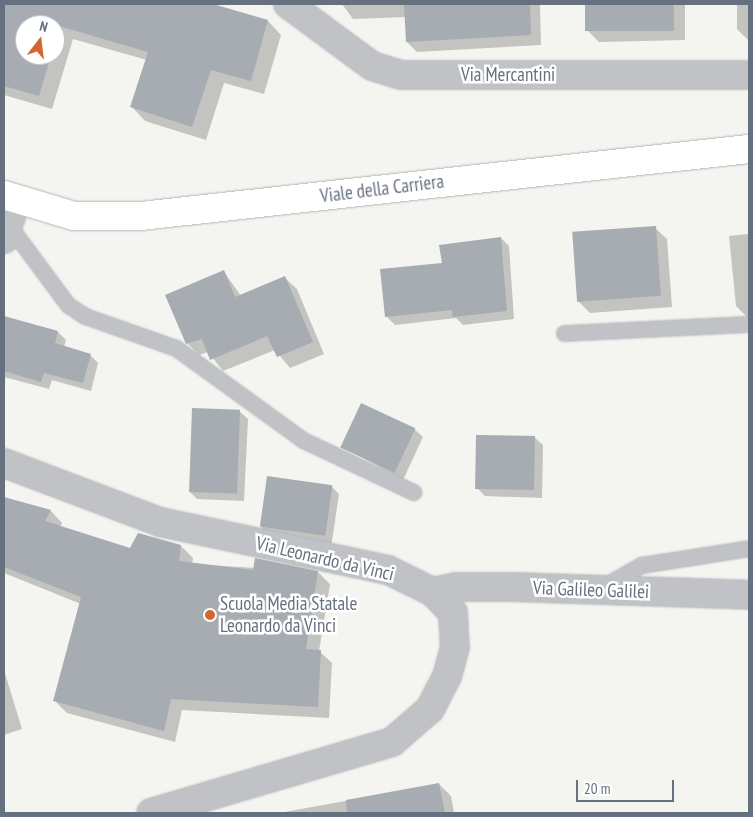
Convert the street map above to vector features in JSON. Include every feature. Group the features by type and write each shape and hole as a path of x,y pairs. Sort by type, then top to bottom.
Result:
{"main road":[{"name":"Viale della Carriera","path":"8,216 141,216 749,149"}],"street":[{"name":"Via Mercantini","path":"288,4 372,66 401,75 749,75"},
{"name":"Via Leonardo da Vinci","path":"4,463 160,522 388,570 433,592 453,613 455,648 430,709 392,742 151,813"},
{"name":"Via Galileo Galilei","path":"433,592 456,586 749,595"}],"lane":[{"path":"8,216 68,305 85,316 176,348 303,440 413,492"},
{"path":"564,333 749,324"},
{"path":"596,590 641,565 749,548"}],"building":[{"path":"4,4 213,4 268,20 251,81 211,70 192,127 130,107 148,52 65,28 65,15 15,15 15,65 48,65 39,96 4,86"},
{"path":"404,4 530,4 531,35 406,42"},
{"path":"585,4 674,4 674,31 585,31"},
{"path":"656,226 661,296 577,302 572,232"},
{"path":"501,237 507,311 453,317 452,310 385,317 380,269 442,263 439,245"},
{"path":"224,270 235,297 285,276 313,342 277,357 267,336 210,360 202,339 186,344 165,295"},
{"path":"4,316 58,331 55,343 91,354 83,383 44,373 41,382 4,371"},
{"path":"361,403 415,428 395,473 340,447"},
{"path":"192,408 240,410 237,494 189,492"},
{"path":"476,435 535,436 534,490 475,489"},
{"path":"267,476 332,485 325,536 260,527"},
{"name":"Scuola Media Statale Leonardo da Vinci","path":"4,497 51,510 45,521 130,548 138,533 181,545 179,561 253,570 255,558 318,571 306,649 321,650 318,707 171,699 164,731 53,701 81,597 4,567"},
{"path":"439,783 445,813 347,813 346,800"}],"place":[{"name":"Scuola Media Statale Leonardo da Vinci","path":"210,615"}]}
